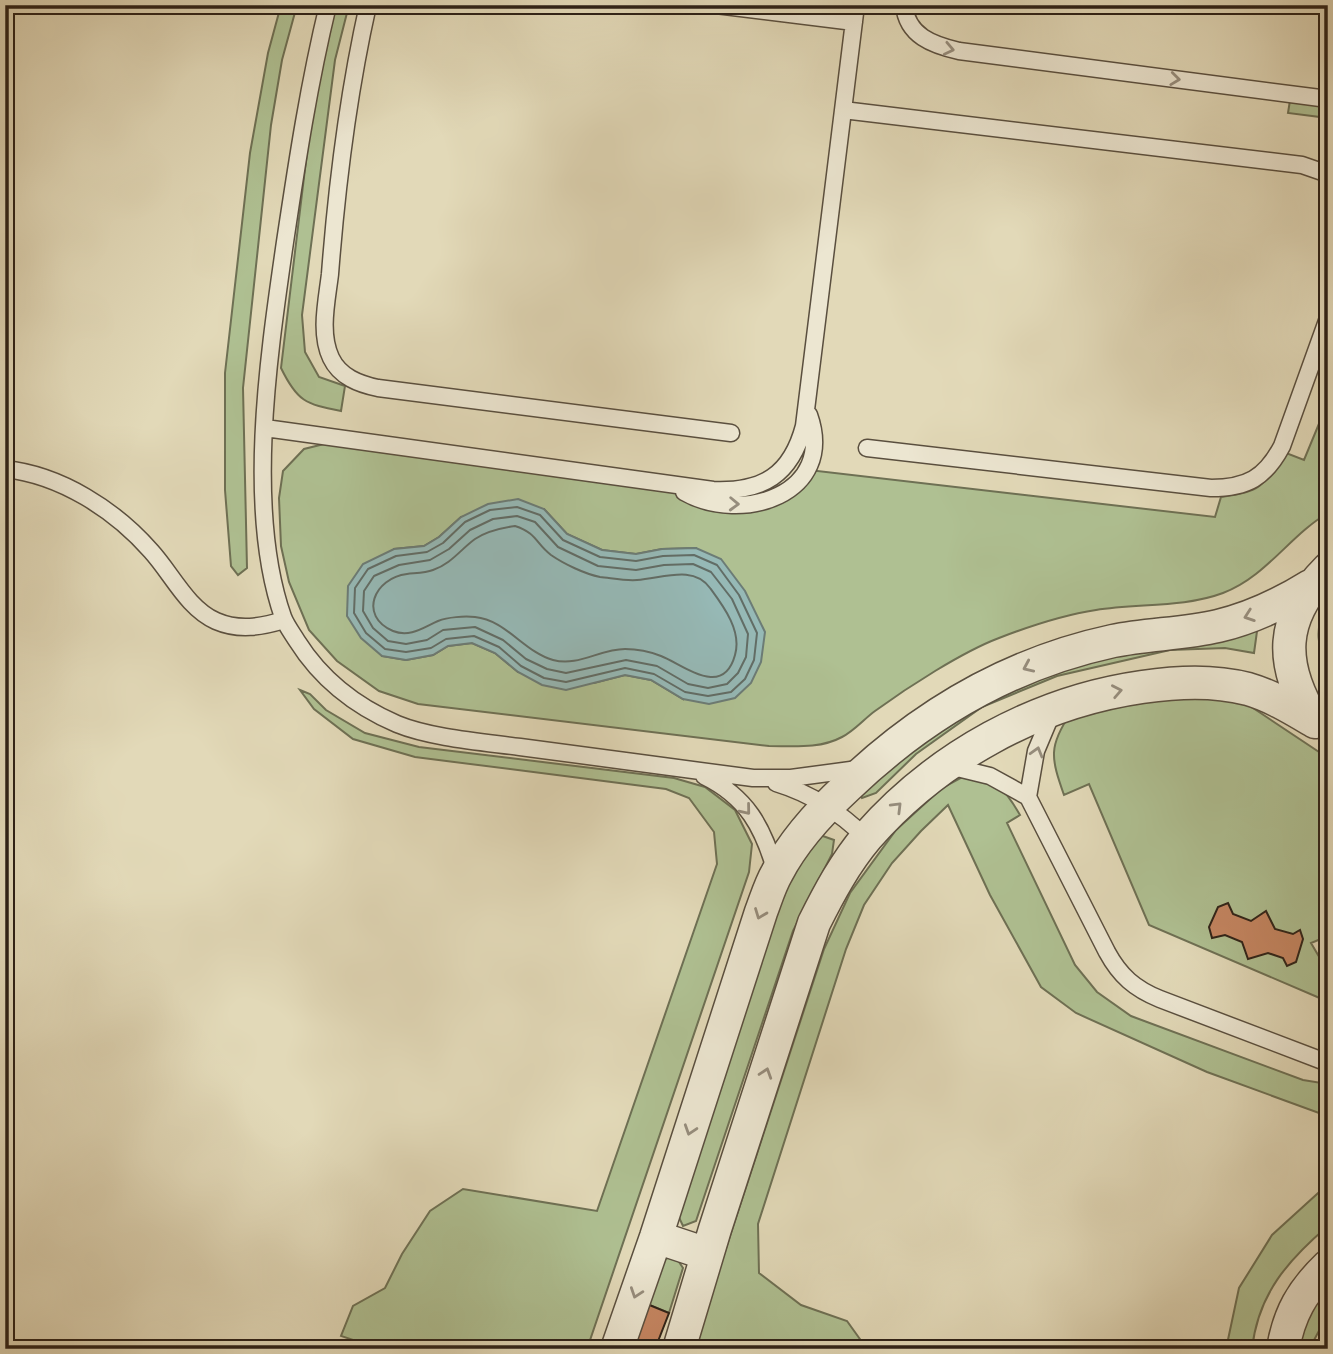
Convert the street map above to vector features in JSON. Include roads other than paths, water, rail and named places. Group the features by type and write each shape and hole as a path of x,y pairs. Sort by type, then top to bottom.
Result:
{"street":[{"path":"1319,578 1296,612 1289,640 1290,669 1299,697 1321,727"},
{"path":"617,1349 656,1237 746,954 776,873 799,838 828,805 867,768 933,716 981,687 1045,659 1113,641 1216,626 1270,608 1319,578"},
{"path":"679,1349 814,923 837,879 866,838 905,800 946,766 998,734 1054,709 1113,691 1175,682 1212,683 1248,690 1283,703 1321,727"},
{"path":"656,1237 707,1254"},
{"path":"1283,1349 1288,1323 1309,1284 1328,1266"}],"lane":[{"path":"328,5 305,111 294,181 271,340 265,428 265,522 270,572 284,620 312,664 351,700 398,725 450,737 753,778 830,775 867,768"},
{"path":"368,5 344,134 334,214 326,321 326,341 331,359 343,374 359,384 378,388 731,433"},
{"path":"265,428 670,483 713,503 736,506 760,503 782,496 800,479 812,458 815,442 807,407 855,13 716,5"},
{"path":"904,5 905,14 917,33 935,46 1328,99"},
{"path":"843,110 1302,165 1328,174"},
{"path":"867,448 1211,488 1246,484 1262,475 1282,446 1328,318"},
{"path":"5,469 19,470 68,487 113,515 151,551 197,610 216,622 239,627 261,627 284,620"},
{"path":"1028,797 1036,751 1054,709"},
{"path":"946,766 990,776 1028,797 1107,953 1128,982 1160,999 1328,1063"},
{"path":"692,770 723,786 749,810 766,840 776,873"},
{"path":"753,778 805,793 828,805 866,838"}],"water":[{"path":"518,499 544,509 567,534 602,550 636,554 662,549 696,548 721,559 745,591 765,632 761,662 751,683 735,698 709,704 683,699 651,680 625,675 566,690 542,685 518,672 495,653 472,643 448,646 433,655 406,660 382,656 361,638 347,616 348,586 363,564 394,549 424,546 439,537 461,517 488,504"}]}
